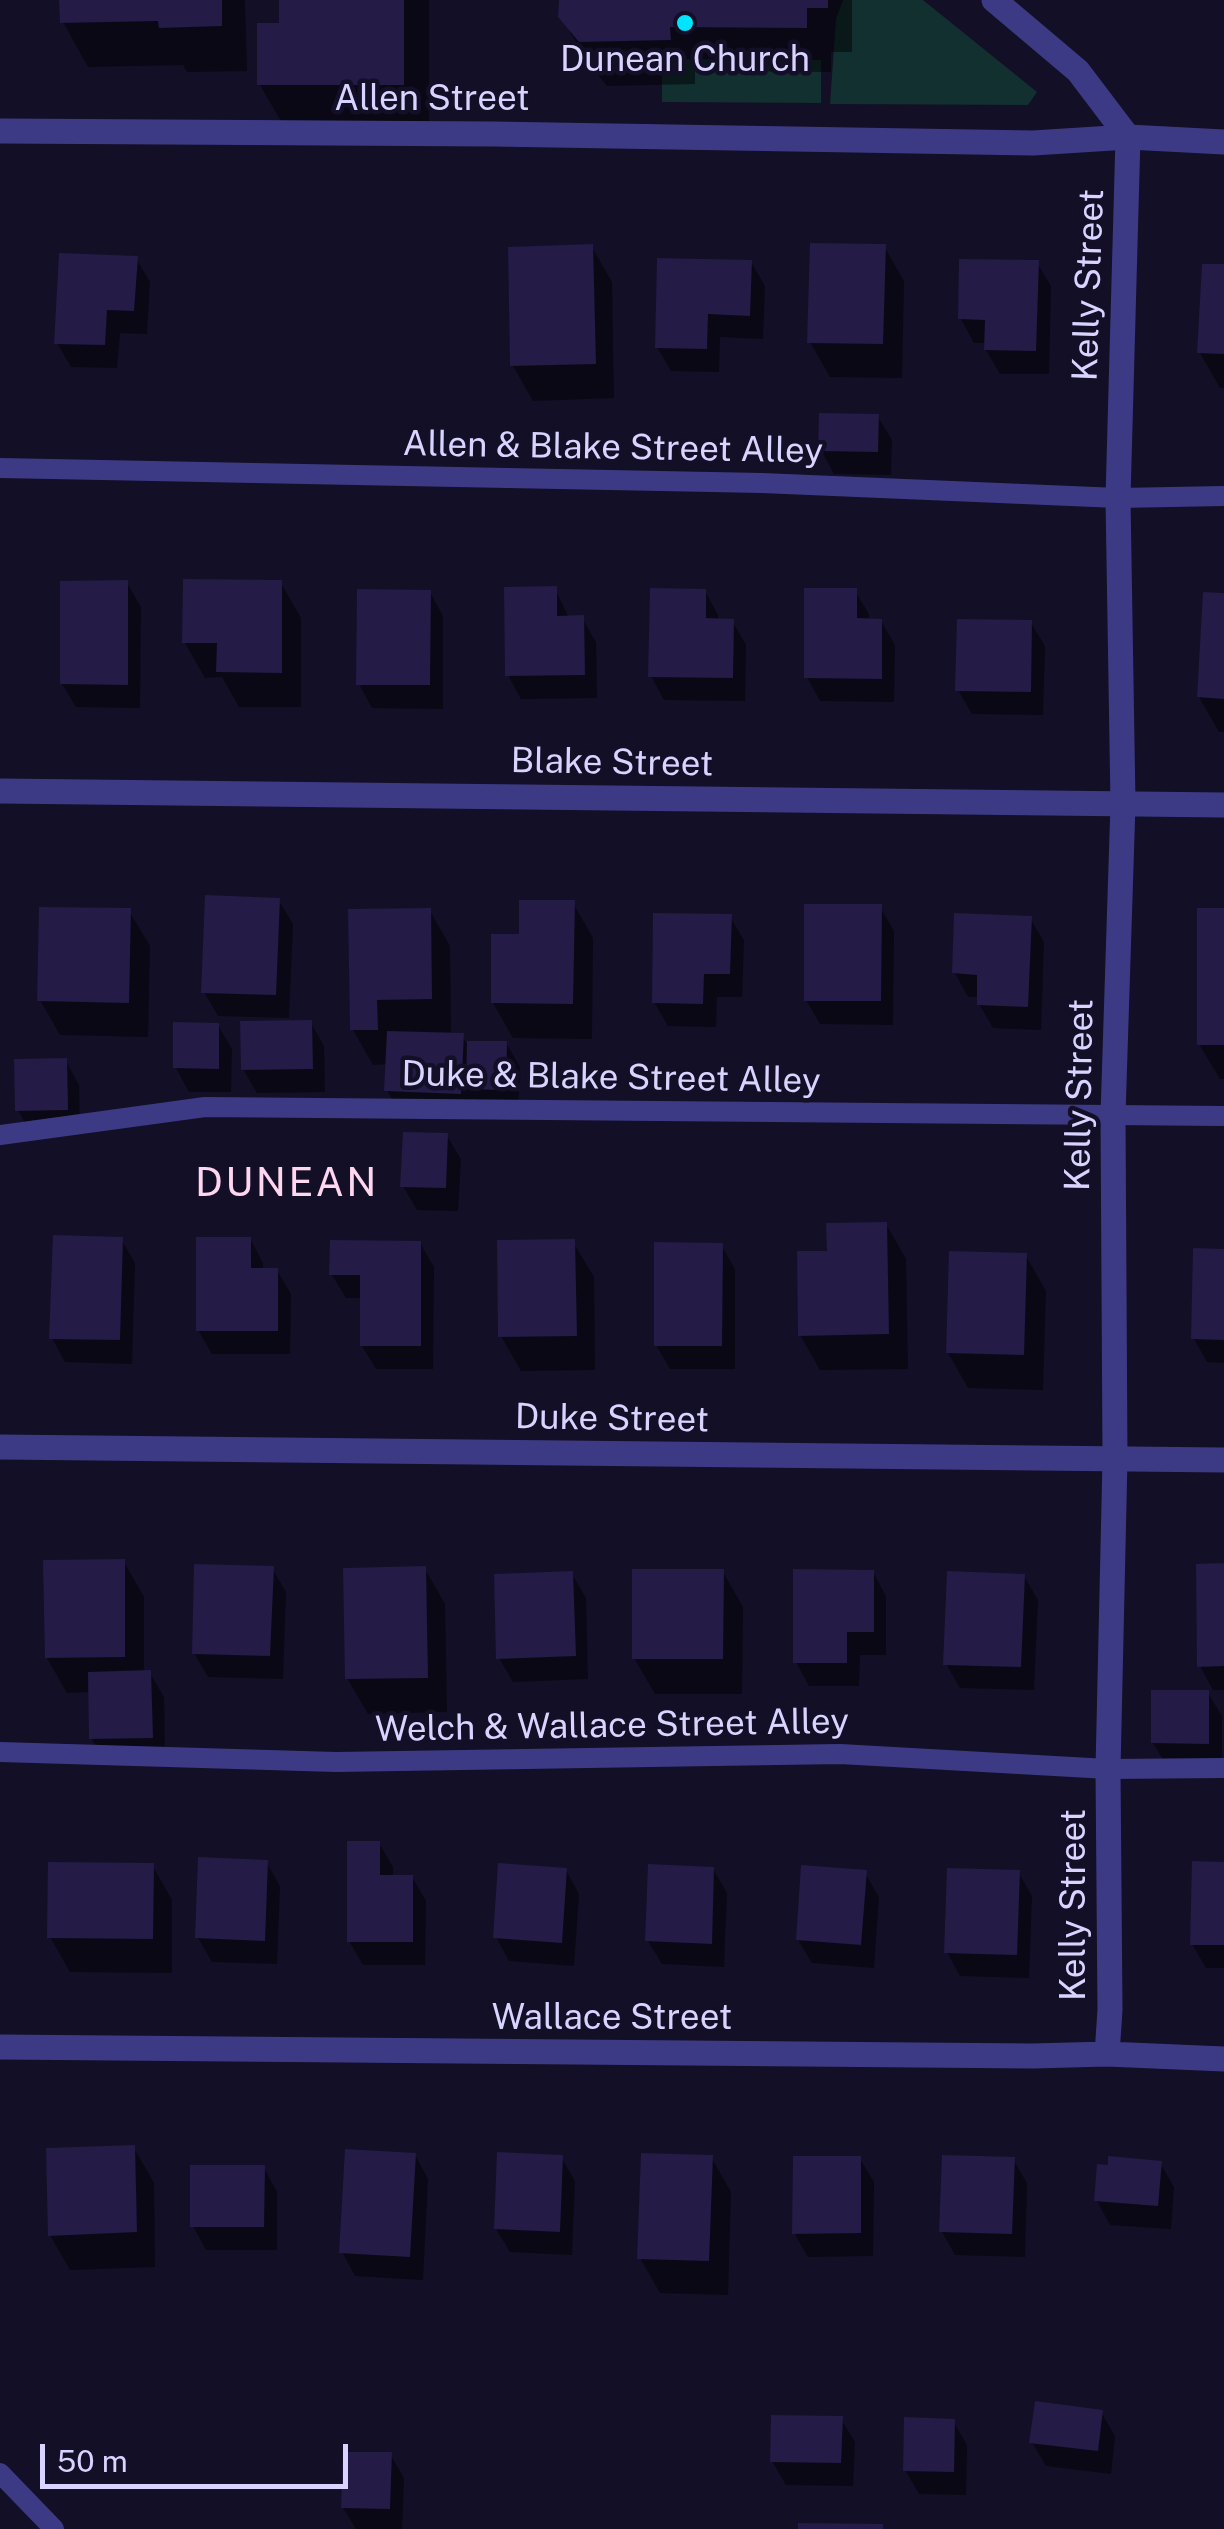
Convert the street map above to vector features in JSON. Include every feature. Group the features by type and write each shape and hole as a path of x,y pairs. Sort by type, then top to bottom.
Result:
{"street":[{"path":"994,0 1078,71 1128,136"},
{"name":"Allen Street","path":"0,131 1033,142 1128,136 1224,142"},
{"name":"Kelly Street","path":"1107,2054 1108,1769 1116,1459 1113,1116 1123,804 1118,498 1128,136"},
{"name":"Blake Street","path":"0,791 1224,805"},
{"name":"Duke Street","path":"0,1447 1224,1460"},
{"name":"Wallace Street","path":"0,2047 1107,2054 1224,2059"}],"lane":[{"name":"Allen & Blake Street Alley","path":"0,468 762,483 1118,498 1224,496"},
{"name":"Duke & Blake Street Alley","path":"0,1135 205,1106 1224,1116"},
{"name":"Welch & Wallace Street Alley","path":"0,1752 336,1762 840,1754 1108,1769 1224,1768"},
{"path":"0,2474 54,2529"}],"green space":[{"path":"843,0 923,0 1037,92 1028,105 830,104 836,19"},
{"path":"662,59 821,60 821,103 662,102"}],"building":[{"path":"59,0 222,0 222,26 159,28 158,21 60,23"},
{"path":"279,0 404,0 404,85 257,85 257,23 279,23"},
{"name":"Dunean Church","path":"559,0 828,0 828,8 807,8 807,28 670,27 671,40 579,42 558,17"},
{"path":"810,243 886,244 883,344 807,343"},
{"path":"593,244 596,364 510,366 508,247"},
{"path":"59,253 138,256 134,311 107,310 105,345 54,344"},
{"path":"657,258 752,260 750,316 708,314 707,349 655,348"},
{"path":"959,259 1039,260 1036,351 984,350 985,320 958,319"},
{"path":"1202,264 1224,264 1224,354 1197,353"},
{"path":"819,413 879,414 878,452 818,451"},
{"path":"183,579 282,580 282,673 216,672 217,643 182,643"},
{"path":"128,580 128,685 60,684 60,581"},
{"path":"557,586 557,616 584,615 585,675 505,676 504,587"},
{"path":"650,588 706,589 706,618 734,619 733,678 648,677"},
{"path":"804,588 857,588 857,618 882,619 882,679 804,678"},
{"path":"357,589 431,590 430,685 356,685"},
{"path":"1203,592 1224,593 1224,699 1197,697"},
{"path":"957,619 1032,620 1031,692 955,691"},
{"path":"205,895 280,898 276,995 201,993"},
{"path":"519,900 575,900 573,1004 491,1003 491,934 519,934"},
{"path":"804,904 882,904 881,1001 804,1001"},
{"path":"39,907 131,908 129,1003 37,1001"},
{"path":"431,908 432,999 377,1000 378,1030 350,1030 348,909"},
{"path":"1197,908 1224,908 1224,1045 1197,1045"},
{"path":"653,913 732,914 730,974 704,974 703,1004 652,1003"},
{"path":"954,913 1032,916 1028,1007 977,1005 977,975 952,973"},
{"path":"312,1020 313,1069 241,1070 240,1021"},
{"path":"173,1022 219,1023 219,1069 173,1068"},
{"path":"387,1031 464,1033 461,1094 384,1091"},
{"path":"467,1041 507,1041 506,1090 466,1089"},
{"path":"67,1058 68,1110 15,1111 14,1059"},
{"path":"403,1132 448,1133 446,1188 400,1187"},
{"path":"887,1222 889,1334 798,1336 797,1251 827,1251 826,1223"},
{"path":"53,1235 123,1237 120,1340 49,1339"},
{"path":"196,1237 251,1237 251,1268 278,1268 278,1331 196,1331"},
{"path":"575,1239 577,1336 498,1337 497,1240"},
{"path":"330,1240 421,1241 421,1346 360,1346 360,1275 329,1275"},
{"path":"654,1242 723,1243 722,1346 654,1346"},
{"path":"1193,1248 1224,1249 1224,1340 1191,1339"},
{"path":"949,1251 1027,1253 1024,1355 946,1353"},
{"path":"125,1559 125,1657 45,1658 43,1560"},
{"path":"1224,1563 1224,1666 1197,1667 1196,1564"},
{"path":"194,1564 274,1566 270,1656 192,1654"},
{"path":"426,1566 428,1678 345,1679 343,1568"},
{"path":"632,1569 724,1569 723,1659 632,1659"},
{"path":"793,1569 874,1570 874,1632 847,1632 847,1663 793,1663"},
{"path":"573,1571 576,1656 496,1659 494,1574"},
{"path":"947,1571 1025,1574 1021,1667 943,1665"},
{"path":"151,1670 153,1738 89,1739 88,1672"},
{"path":"1151,1690 1209,1690 1209,1744 1151,1743"},
{"path":"347,1841 380,1841 380,1875 413,1875 413,1942 347,1942"},
{"path":"198,1857 268,1860 265,1941 195,1938"},
{"path":"1192,1861 1224,1862 1224,1945 1190,1945"},
{"path":"48,1862 154,1863 153,1939 47,1938"},
{"path":"498,1863 567,1868 562,1943 493,1938"},
{"path":"648,1864 714,1867 712,1944 645,1941"},
{"path":"801,1865 867,1870 861,1945 796,1940"},
{"path":"947,1868 1020,1870 1017,1955 944,1953"},
{"path":"135,2145 137,2232 48,2236 46,2148"},
{"path":"345,2149 416,2153 410,2257 339,2253"},
{"path":"497,2152 563,2155 560,2232 494,2229"},
{"path":"641,2153 713,2155 709,2261 637,2259"},
{"path":"942,2155 1015,2157 1012,2234 939,2232"},
{"path":"793,2156 861,2156 861,2233 792,2234"},
{"path":"1108,2156 1162,2161 1158,2206 1094,2201 1097,2164 1108,2165"},
{"path":"190,2165 265,2165 264,2227 190,2227"},
{"path":"1035,2401 1103,2410 1098,2451 1029,2443"},
{"path":"771,2415 843,2416 841,2463 770,2462"},
{"path":"904,2417 955,2419 954,2472 903,2471"},
{"path":"343,2452 392,2452 390,2509 341,2508"},
{"path":"798,2523 883,2524 883,2529 798,2529"}],"place":[{"name":"Dunean Church","path":"685,23"}],"district":[{"name":"DUNEAN","path":"287,1184"}]}
